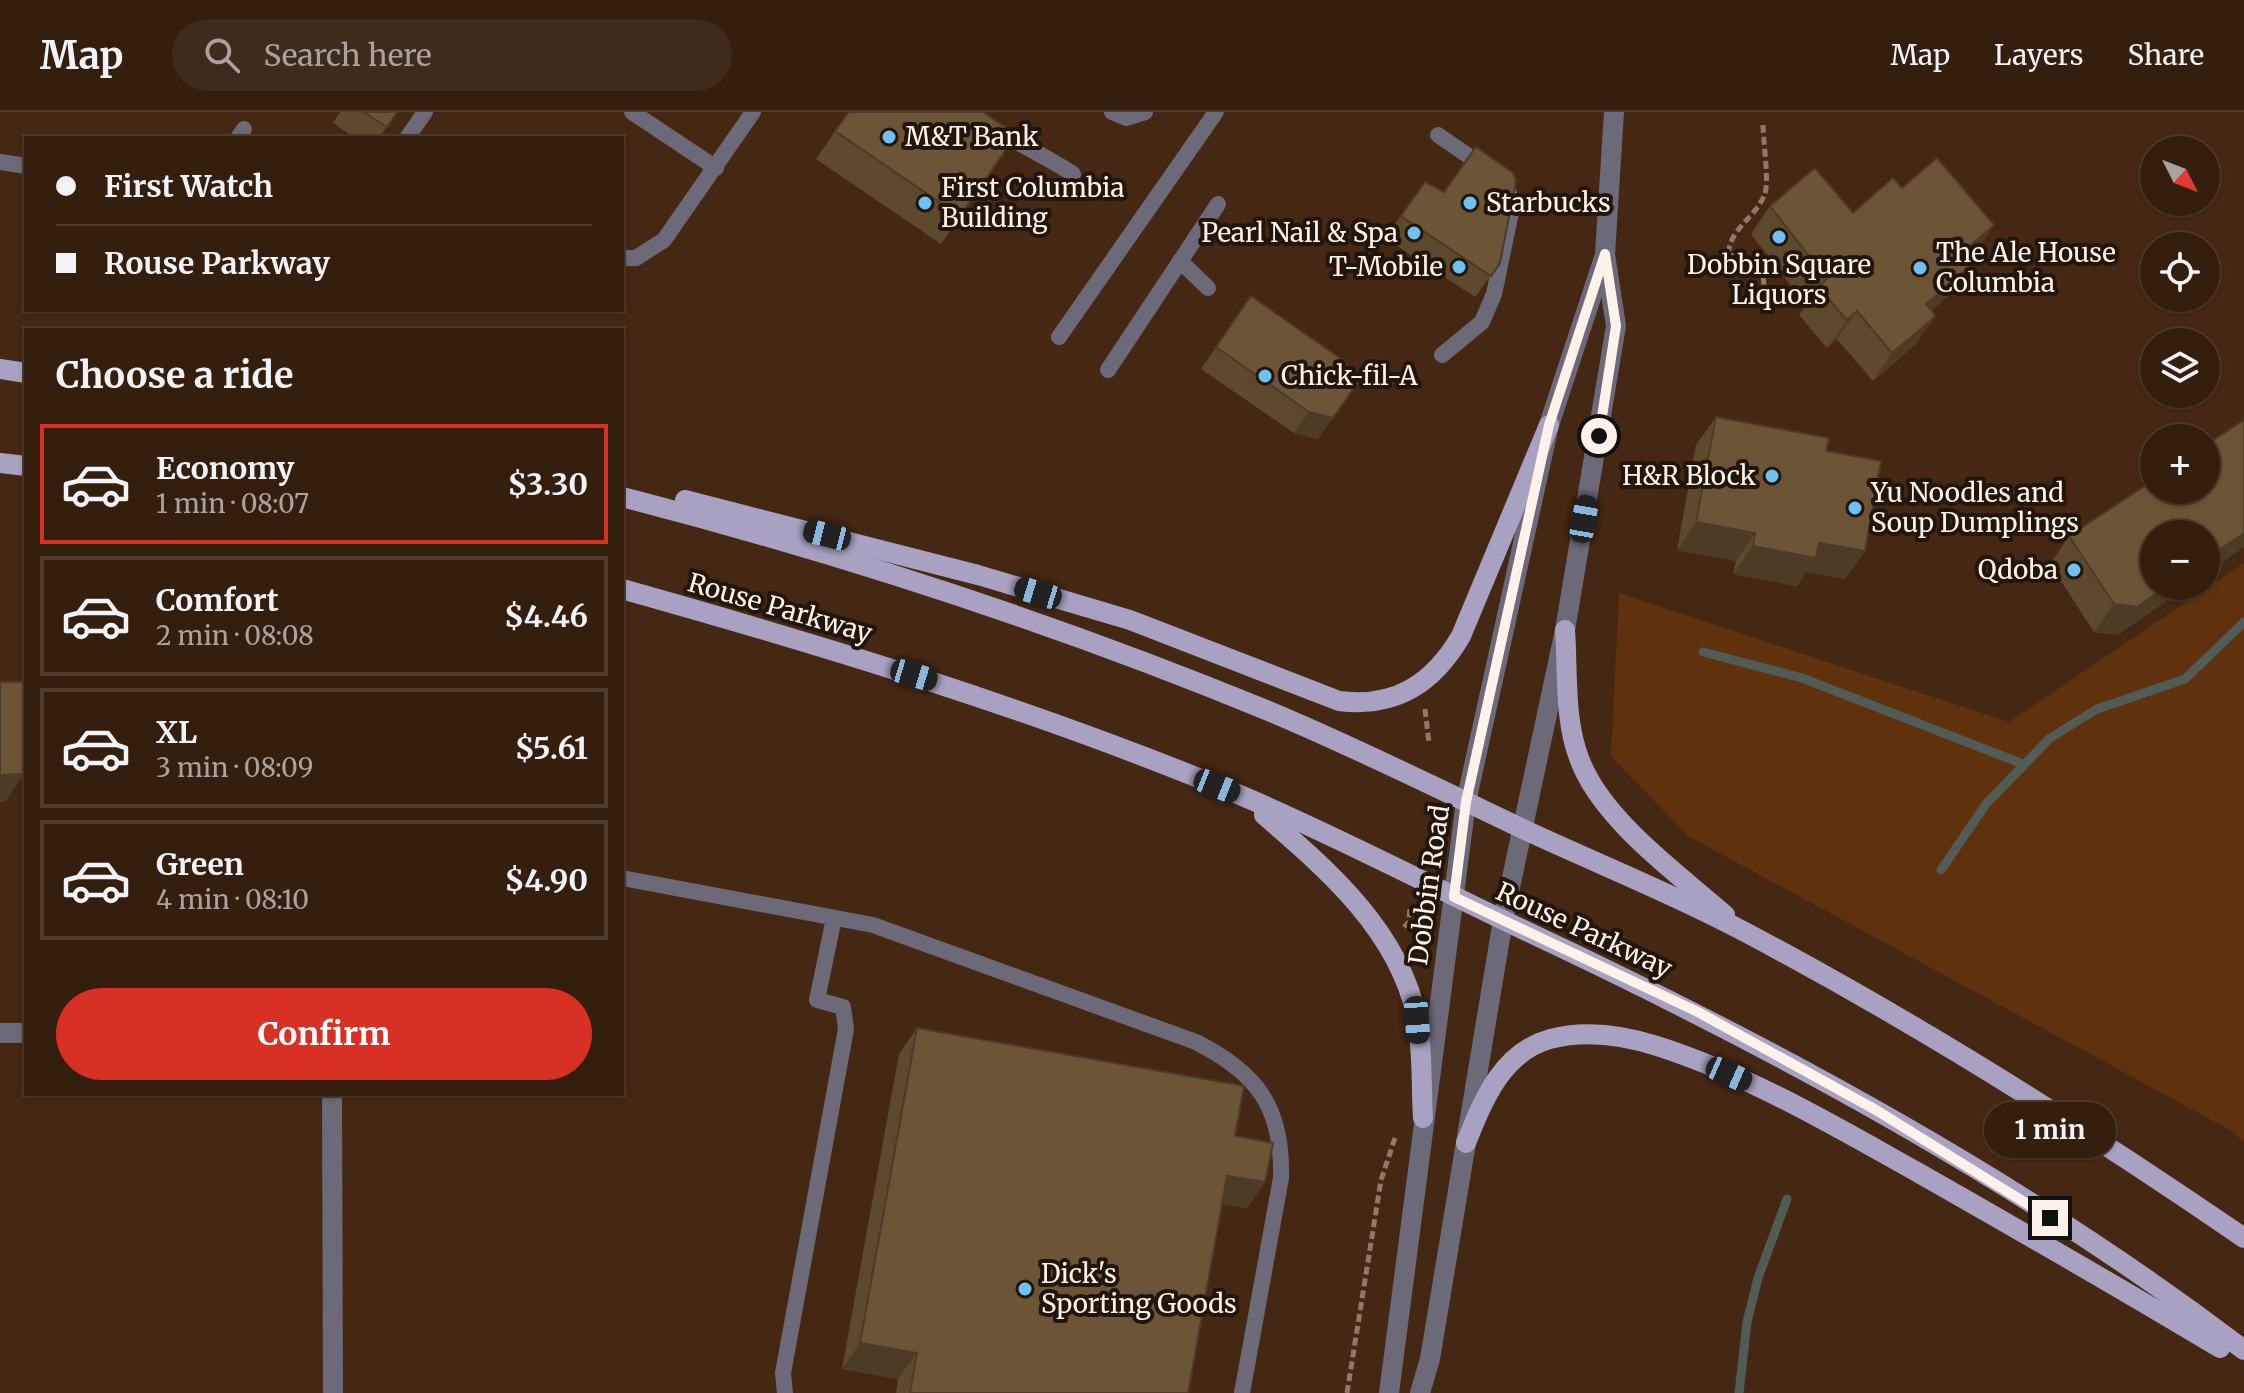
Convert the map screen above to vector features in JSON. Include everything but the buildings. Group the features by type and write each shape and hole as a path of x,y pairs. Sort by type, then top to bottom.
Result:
{"main road":[{"path":"0,369 24,373"},
{"path":"624,486 978,575 1130,620 1339,701 1363,704 1412,691 1447,660 1461,636 1549,425"},
{"path":"0,463 24,466"},
{"path":"624,498 822,551 1118,652 1275,714 1743,931 1917,1030 2146,1171 2244,1238"},
{"name":"Rouse Parkway","path":"624,590 943,684 1087,735 1243,797 1698,1012 1876,1110 2100,1249 2244,1350"},
{"path":"1565,630 1571,728 1578,757 1591,783 1648,847 1743,931"},
{"path":"1243,797 1346,891 1395,956 1417,1020 1423,1118"},
{"path":"1466,1143 1485,1096 1503,1069 1546,1040 1574,1035 1611,1035 1654,1045 1771,1094 1848,1134 2086,1268 2244,1363"}],"street":[{"name":"Dobbin Road","path":"1420,1393 1430,1359 1503,920 1565,630 1616,326 1605,254 1614,112"},
{"name":"Dobbin Road","path":"1389,1393 1466,802 1549,425 1605,254"},
{"path":"0,1033 24,1033"},
{"path":"332,1096 333,1393"}],"lane":[{"path":"408,136 425,112"},
{"path":"632,112 716,168"},
{"path":"624,258 636,258 664,240 753,112"},
{"path":"966,112 1008,141 1035,149 1073,174"},
{"path":"1112,112 1126,118 1145,112"},
{"path":"1059,337 1216,112"},
{"path":"1438,135 1506,184 1513,203 1494,294 1482,322 1442,355"},
{"path":"0,162 24,166"},
{"path":"1108,370 1218,204"},
{"path":"1180,261 1208,288"},
{"path":"624,878 873,925 1196,1042 1224,1057 1265,1096 1277,1122 1282,1150 1281,1178 1242,1393"},
{"path":"785,1393 783,1373 846,1029 843,1007 817,1000 834,918"}],"path":[{"path":"1763,125 1765,195 1729,238 1728,255 1761,260 1765,292"},
{"path":"1425,709 1429,743"},
{"path":"1402,929 1409,922 1410,906"},
{"path":"1347,1393 1381,1180 1399,1127"}],"shaded area":[{"path":"2244,563 2244,1142 2230,1130 1688,836 1611,756 1619,593 2009,722 2189,600 2220,600 2220,579"}],"waterway":[{"path":"1941,870 1986,804 2050,738 2097,709 2185,679 2244,622"},
{"path":"1703,652 1802,678 2023,764"},
{"path":"1739,1393 1747,1322 1758,1278 1787,1199"}],"place":[{"name":"M&T Bank","path":"889,137"},
{"name":"First Columbia Building","path":"925,203"},
{"name":"Starbucks","path":"1470,203"},
{"name":"Pearl Nail & Spa","path":"1414,233"},
{"name":"Dobbin Square Liquors","path":"1779,237"},
{"name":"T-Mobile","path":"1459,267"},
{"name":"The Ale House Columbia","path":"1920,268"},
{"name":"Chick-fil-A","path":"1265,376"},
{"name":"H&R Block","path":"1772,476"},
{"name":"Yu Noodles and Soup Dumplings","path":"1855,508"},
{"name":"Qdoba","path":"2074,570"},
{"name":"Dick's Sporting Goods","path":"1025,1289"}],"route":[{"path":"1599,436 1616,326 1605,254 1567,361 1549,425 1519,573 1466,802 1454,897 1698,1012 1876,1110 2050,1218"}]}
